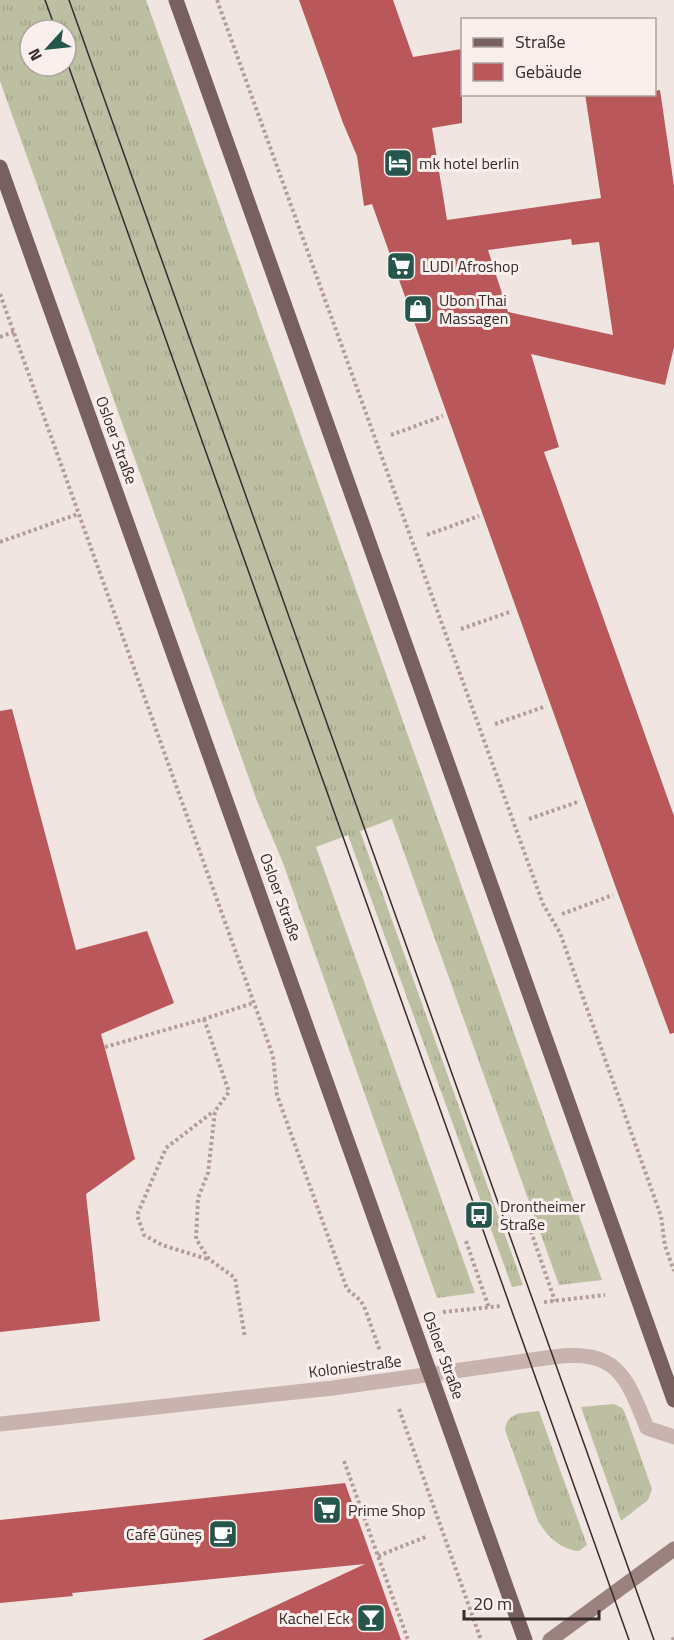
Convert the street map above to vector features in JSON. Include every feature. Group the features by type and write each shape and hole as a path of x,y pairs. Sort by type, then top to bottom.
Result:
{"main road":[{"path":"176,0 674,1400"},
{"name":"Osloer Straße","path":"0,167 525,1640"},
{"path":"550,1640 674,1550"}],"street":[{"name":"Koloniestraße","path":"0,1424 333,1388 566,1356 595,1357 607,1362 631,1387 647,1428 674,1437"}],"path":[{"path":"217,0 543,904 560,933 660,1216 665,1246 674,1271"},
{"path":"0,294 273,1056 277,1095 347,1289 364,1306"},
{"path":"0,337 14,333"},
{"path":"391,435 443,416"},
{"path":"0,542 79,514"},
{"path":"427,535 479,516"},
{"path":"461,630 512,611"},
{"path":"495,724 546,706"},
{"path":"529,819 580,801"},
{"path":"562,914 613,895"},
{"path":"105,1047 253,1003"},
{"path":"204,1019 229,1092 215,1111 166,1148 136,1215 144,1235 162,1245 209,1259 236,1278 245,1338"},
{"path":"209,1259 196,1239 198,1198 208,1173 215,1111"},
{"path":"527,1220 555,1301"},
{"path":"466,1241 489,1308"},
{"path":"544,1302 608,1295"},
{"path":"443,1312 501,1306"},
{"path":"408,1435 481,1640"},
{"path":"344,1461 408,1640"},
{"path":"378,1556 428,1536"}],"green space":[{"path":"0,0 146,0 602,1280 559,1285 392,819 360,831 523,1285 512,1287 348,835 316,847 475,1293 437,1298 283,863 257,801 0,81"},
{"path":"614,1404 622,1408 625,1413 652,1489 648,1500 621,1521 581,1407"},
{"path":"539,1411 587,1545 579,1551 566,1548 555,1541 538,1521 505,1430 506,1424 513,1416"}],"building":[{"path":"299,0 393,0 413,57 461,49 462,123 432,128 447,220 601,198 585,96 656,96 656,91 660,90 674,186 674,347 665,385 531,354 559,447 544,452 674,816 674,1033 670,1034 616,888 372,204 364,206 357,156","holes":["571,239 572,245 599,242 613,335 508,312 488,250"]},
{"path":"12,709 76,950 147,931 174,1003 101,1034 135,1159 86,1194 100,1321 0,1332 0,711"},
{"path":"345,1483 401,1640 202,1640 365,1564 72,1593 73,1596 0,1603 0,1520"}],"tram line":[{"path":"45,0 52,18"},
{"path":"69,0 654,1640"},
{"path":"73,78 629,1640"}],"place":[{"name":"mk hotel berlin","path":"398,163"},
{"name":"LUDI Afroshop","path":"401,266"},
{"name":"Ubon Thai Massagen","path":"418,309"},
{"name":"Drontheimer Straße","path":"479,1215"},
{"name":"Prime Shop","path":"327,1510"},
{"name":"Café Güneş","path":"223,1534"},
{"name":"Kachel Eck","path":"371,1618"}]}
